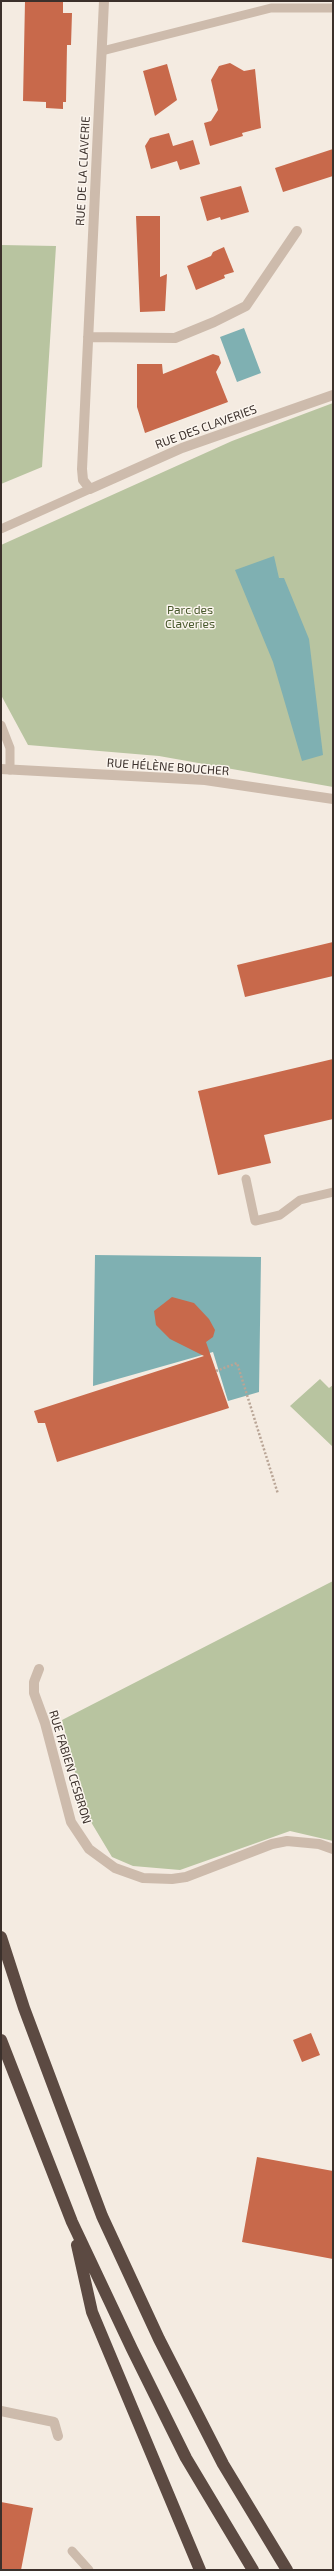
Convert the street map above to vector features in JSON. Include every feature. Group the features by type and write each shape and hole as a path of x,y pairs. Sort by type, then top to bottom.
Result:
{"highway":[{"path":"1,1938 24,2008 102,2216 159,2339 223,2464 287,2570"},
{"path":"1,2040 72,2222 186,2458 253,2570"},
{"path":"72,2222 92,2312 200,2570"}],"street":[{"name":"RUE DE LA CLAVERIE","path":"90,489 83,480 82,469 104,3"},
{"path":"88,337 174,338 214,322 246,306 298,231"},
{"name":"RUE DES CLAVERIES","path":"90,489 182,448 333,395"},
{"name":"RUE HÉLÈNE BOUCHER","path":"5,769 205,780 333,799"},
{"name":"RUE FABIEN CESBRON","path":"39,1669 34,1682 34,1693 45,1722 71,1822 89,1849 115,1868 143,1878 172,1879 186,1876 272,1844 287,1841 319,1844 333,1849"},
{"path":"1,2411 54,2422 58,2436"}],"lane":[{"path":"102,51 278,5 333,8"},
{"path":"1,529 90,489"},
{"path":"1,725 10,748 5,769"},
{"path":"246,1179 255,1221 280,1215 300,1200 333,1192"},
{"path":"72,2551 89,2570"}],"path":[{"path":"216,1371 237,1363 278,1494"}],"green space":[{"path":"1,245 56,246 42,467 1,484"},
{"name":"Parc des Claveries","path":"333,403 333,787 159,756 28,745 1,695 1,545 232,441"},
{"path":"320,1379 329,1388 333,1385 333,1447 290,1406"},
{"path":"333,1581 333,1841 290,1831 180,1870 133,1866 112,1857 85,1812 62,1720"}],"water":[{"path":"244,328 261,373 237,382 220,337"},
{"path":"274,556 279,578 284,578 309,639 323,755 302,761 273,662 235,570"},
{"path":"95,1255 261,1257 259,1392 228,1401 213,1352 93,1386"}],"building":[{"path":"25,1 63,1 63,13 72,13 71,45 67,45 66,102 63,102 63,109 46,108 46,102 23,101"},
{"path":"230,63 244,71 255,69 261,128 242,133 243,136 210,146 204,123 211,121 218,110 211,80 219,66"},
{"path":"167,64 177,100 155,116 143,71"},
{"path":"169,133 173,146 193,140 200,164 180,170 177,161 151,169 145,146 150,138"},
{"path":"333,149 333,176 283,192 275,168"},
{"path":"241,186 249,212 221,220 220,217 207,221 200,197"},
{"path":"136,216 160,216 160,277 167,274 165,311 140,312"},
{"path":"224,247 234,272 224,275 225,278 196,290 187,266 211,256 213,252"},
{"path":"213,354 219,356 221,363 216,372 228,402 145,433 137,407 137,364 162,364 163,374"},
{"path":"333,942 333,976 245,997 237,965"},
{"path":"333,1059 333,1119 264,1135 271,1163 218,1175 198,1091"},
{"path":"172,1297 194,1303 209,1319 215,1330 213,1337 206,1342 229,1408 57,1462 45,1423 38,1423 34,1411 204,1356 170,1339 156,1325 154,1311"},
{"path":"311,2033 320,2055 302,2062 293,2040"},
{"path":"257,2157 333,2171 333,2259 242,2242"},
{"path":"1,2502 33,2508 21,2570 1,2570"}]}
